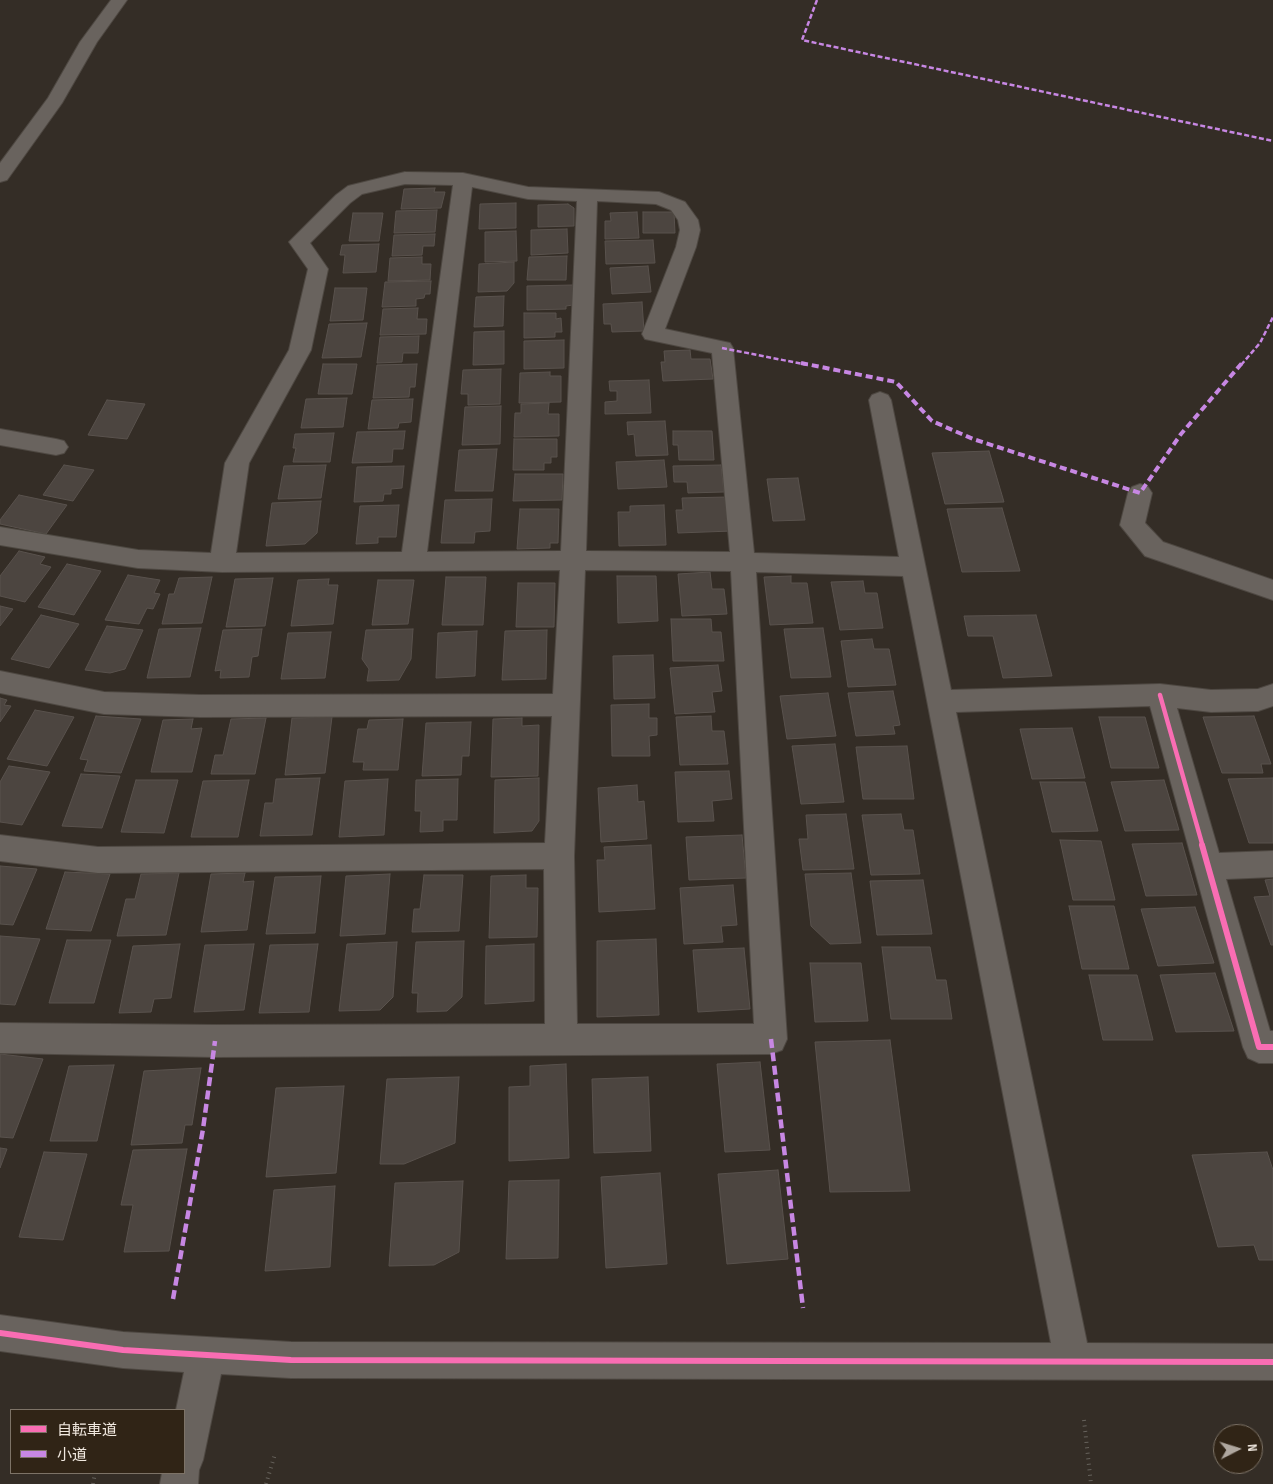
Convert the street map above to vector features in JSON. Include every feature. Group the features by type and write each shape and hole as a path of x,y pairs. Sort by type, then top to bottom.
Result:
{"street":[{"path":"0,176 56,99 89,42 119,0"},
{"path":"0,1038 225,1040 770,1039 743,562 722,348 652,334 686,247 690,230 688,220 678,206 659,198 528,193 462,179 405,178 355,190 343,199 299,242 318,269 300,350 237,464 222,563"},
{"path":"413,562 462,179"},
{"path":"561,1038 559,856 587,196"},
{"path":"880,400 1073,1362"},
{"path":"0,437 56,447"},
{"path":"1140,493 1132,525 1154,549 1273,590"},
{"path":"0,536 138,560 222,563 573,560 914,567"},
{"path":"0,682 104,703 200,706 565,705"},
{"path":"940,701 1160,695 1212,701 1258,700 1273,695"},
{"path":"1160,695 1259,1047 1273,1047"},
{"path":"0,848 98,860 559,856"},
{"path":"1208,866 1273,864"},
{"path":"0,1333 122,1350 291,1360 1273,1362"},
{"path":"185,1455 206,1356"}],"path":[{"path":"1084,1420 1091,1484"},
{"path":"266,1484 275,1454"}],"building":[{"path":"435,188 434,192 445,192 441,208 401,209 404,189"},
{"path":"516,203 516,228 479,229 480,204"},
{"path":"568,204 574,208 574,226 538,227 538,205"},
{"path":"437,210 435,232 394,233 396,211"},
{"path":"637,212 639,238 605,239 605,221 611,221 610,213"},
{"path":"643,212 674,212 675,233 643,233"},
{"path":"353,213 383,213 379,241 349,241"},
{"path":"567,229 568,253 531,255 531,230"},
{"path":"516,231 517,261 485,262 485,232"},
{"path":"435,234 434,246 423,246 422,255 392,256 394,235"},
{"path":"653,240 655,263 606,264 605,241"},
{"path":"379,244 376,272 343,273 345,255 340,255 342,245"},
{"path":"567,256 566,280 527,280 529,257"},
{"path":"422,257 422,264 431,264 430,280 388,281 390,258"},
{"path":"514,262 514,283 507,291 478,292 479,264"},
{"path":"648,266 651,292 612,294 610,268"},
{"path":"431,281 430,294 425,294 424,298 416,299 416,306 382,307 385,282"},
{"path":"573,285 573,305 566,306 566,309 527,310 527,286"},
{"path":"335,288 367,288 363,320 330,321"},
{"path":"504,296 503,326 474,327 476,297"},
{"path":"642,302 644,331 612,332 611,324 604,324 603,304"},
{"path":"418,308 417,319 427,319 426,334 380,335 383,309"},
{"path":"524,313 556,313 556,319 561,318 562,332 555,332 555,337 524,338"},
{"path":"367,323 361,357 322,358 329,324"},
{"path":"504,331 504,364 473,365 474,332"},
{"path":"419,336 418,353 403,353 402,362 377,363 380,337"},
{"path":"564,340 564,368 524,369 524,341"},
{"path":"690,350 691,359 710,359 713,379 663,381 661,362 665,362 664,351"},
{"path":"323,364 357,364 352,394 318,394"},
{"path":"417,364 415,387 410,387 409,397 373,398 377,365"},
{"path":"501,369 500,404 468,405 468,394 461,394 463,370"},
{"path":"550,372 550,376 561,376 561,402 519,403 520,373"},
{"path":"649,380 651,413 605,414 605,402 617,401 617,391 610,391 609,381"},
{"path":"347,398 343,427 301,428 306,399"},
{"path":"413,399 411,422 399,423 398,428 368,429 372,400"},
{"path":"107,400 145,404 127,439 88,435"},
{"path":"549,403 548,414 559,414 559,436 514,437 515,413 521,413 521,404"},
{"path":"501,406 500,444 462,445 465,407"},
{"path":"665,421 668,455 636,456 634,434 628,435 627,422"},
{"path":"405,431 403,449 393,449 392,462 352,463 357,432"},
{"path":"673,431 712,431 714,460 679,460 678,445 673,445"},
{"path":"334,433 330,462 293,462 296,448 293,448 295,434"},
{"path":"514,439 557,439 557,457 551,457 551,463 544,463 544,470 513,470"},
{"path":"497,449 493,491 455,491 459,450"},
{"path":"989,451 1004,502 945,504 932,453"},
{"path":"664,460 667,487 618,489 616,462"},
{"path":"64,465 94,470 73,501 43,495"},
{"path":"326,465 321,498 278,499 284,466"},
{"path":"721,465 724,492 688,493 687,482 674,482 673,466"},
{"path":"404,466 402,488 391,489 391,494 384,494 383,501 354,502 357,467"},
{"path":"515,474 563,474 562,500 513,501"},
{"path":"798,478 805,520 773,521 767,479"},
{"path":"19,495 67,505 46,534 0,524 0,520"},
{"path":"728,497 732,531 678,533 676,510 683,510 682,498"},
{"path":"492,499 490,531 475,532 474,543 441,543 445,500"},
{"path":"321,501 317,533 305,544 266,546 272,503"},
{"path":"399,505 396,537 378,537 378,543 356,544 360,506"},
{"path":"664,505 666,545 619,546 618,512 630,512 630,506"},
{"path":"1002,508 1020,571 962,572 947,509"},
{"path":"520,509 559,509 558,543 550,543 550,548 517,549"},
{"path":"19,551 45,557 40,564 51,567 25,602 0,596 0,576"},
{"path":"67,564 101,571 74,615 38,607"},
{"path":"710,572 712,589 724,589 727,614 682,616 678,574"},
{"path":"128,575 160,580 154,593 160,594 153,609 147,608 139,624 105,620"},
{"path":"617,576 656,576 658,621 618,623"},
{"path":"791,576 791,583 807,583 813,623 770,625 764,577"},
{"path":"212,577 202,623 162,624 169,594 174,594 179,578"},
{"path":"446,577 486,577 483,625 442,625"},
{"path":"273,578 265,626 226,627 235,579"},
{"path":"329,579 328,585 338,585 333,624 291,626 298,580"},
{"path":"378,580 414,580 408,624 372,625"},
{"path":"863,581 865,593 877,593 883,628 840,630 831,582"},
{"path":"518,583 555,583 554,627 516,627"},
{"path":"0,606 13,609 0,626"},
{"path":"41,615 79,624 49,668 11,659"},
{"path":"1036,615 1052,676 1003,678 993,636 968,636 964,616"},
{"path":"671,619 711,619 712,632 721,632 724,661 673,661"},
{"path":"107,626 143,630 125,669 110,673 85,670"},
{"path":"201,628 190,677 147,678 159,629"},
{"path":"823,628 831,677 791,678 784,629"},
{"path":"262,629 258,656 252,657 249,677 220,678 221,670 215,671 223,630"},
{"path":"413,629 411,659 399,680 367,681 369,669 362,659 366,630"},
{"path":"547,630 546,679 502,680 505,631"},
{"path":"477,631 475,676 436,678 438,633"},
{"path":"331,632 325,678 281,679 288,633"},
{"path":"872,639 874,649 889,649 896,685 848,687 841,641"},
{"path":"653,655 655,698 614,699 613,656"},
{"path":"718,665 722,691 712,692 715,712 675,714 670,668"},
{"path":"893,691 900,725 893,726 895,734 856,736 848,693"},
{"path":"828,693 836,736 787,739 780,696"},
{"path":"0,698 7,700 4,705 11,706 0,722"},
{"path":"649,704 649,718 657,718 657,735 649,736 650,756 612,756 611,705"},
{"path":"35,710 74,717 47,766 7,759"},
{"path":"96,716 141,719 121,773 84,771 88,760 80,759"},
{"path":"711,716 712,731 724,731 728,764 680,765 676,717"},
{"path":"1254,716 1271,764 1261,764 1263,773 1222,773 1203,717"},
{"path":"332,717 325,773 285,775 292,718"},
{"path":"1099,717 1145,717 1159,768 1111,768"},
{"path":"266,718 255,774 211,774 215,755 223,755 231,719"},
{"path":"522,718 522,726 539,725 538,776 491,777 493,719"},
{"path":"193,719 191,729 202,728 192,772 151,772 163,720"},
{"path":"403,719 398,770 363,770 364,762 353,762 358,729 367,729 369,720"},
{"path":"471,722 469,756 462,756 461,775 422,776 426,723"},
{"path":"1072,728 1085,778 1032,779 1020,729"},
{"path":"835,744 844,802 801,804 792,746"},
{"path":"907,746 914,799 863,799 856,747"},
{"path":"9,766 50,772 22,825 0,822 0,782"},
{"path":"729,771 732,799 712,801 714,821 678,822 675,772"},
{"path":"81,774 120,776 102,828 62,826"},
{"path":"320,778 312,835 260,836 265,803 273,803 276,779"},
{"path":"539,778 539,821 532,831 494,833 495,780"},
{"path":"1273,778 1273,843 1249,843 1228,779"},
{"path":"388,779 384,835 339,837 345,781"},
{"path":"458,779 457,820 443,820 443,831 420,832 421,811 415,811 416,780"},
{"path":"136,780 178,780 164,833 121,832"},
{"path":"249,780 238,837 191,837 203,781"},
{"path":"1164,780 1179,830 1125,831 1111,782"},
{"path":"1040,782 1085,782 1098,831 1052,832"},
{"path":"637,785 638,802 644,801 647,839 601,842 598,788"},
{"path":"846,814 854,869 803,870 799,839 808,839 806,815"},
{"path":"901,814 904,830 913,830 920,874 871,875 862,815"},
{"path":"742,835 746,878 689,880 686,837"},
{"path":"1060,840 1101,841 1115,900 1073,900"},
{"path":"1182,843 1197,895 1146,896 1132,844"},
{"path":"651,845 655,909 599,912 597,860 605,860 604,847"},
{"path":"0,866 37,869 13,925 0,924"},
{"path":"65,872 110,874 91,931 46,929"},
{"path":"179,873 166,935 117,936 126,899 135,899 141,874"},
{"path":"245,873 243,882 254,881 247,930 201,932 211,874"},
{"path":"851,873 861,943 830,944 811,926 805,874"},
{"path":"390,874 385,934 340,936 346,876"},
{"path":"424,875 463,875 459,931 412,932 414,909 420,909"},
{"path":"526,875 526,888 538,888 537,937 489,938 491,876"},
{"path":"321,876 315,933 266,934 275,877"},
{"path":"1273,879 1273,945 1271,945 1254,897 1270,896 1265,880"},
{"path":"923,880 932,934 877,935 870,881"},
{"path":"733,885 737,925 721,926 723,942 684,944 680,888"},
{"path":"1069,906 1114,906 1129,969 1082,969"},
{"path":"1195,907 1214,963 1158,966 1141,909"},
{"path":"0,936 40,939 15,1005 0,1004"},
{"path":"656,939 659,1015 597,1017 597,941"},
{"path":"67,940 111,940 94,1003 49,1003"},
{"path":"464,941 462,997 447,1011 417,1012 418,993 412,993 416,942"},
{"path":"397,942 393,997 380,1010 339,1011 347,944"},
{"path":"180,944 171,998 154,999 151,1012 119,1013 133,946"},
{"path":"254,944 244,1010 194,1012 205,945"},
{"path":"318,944 309,1012 259,1013 270,945"},
{"path":"534,944 534,1001 485,1004 486,946"},
{"path":"882,947 930,947 936,980 946,980 952,1019 891,1019"},
{"path":"744,948 750,1009 698,1012 693,950"},
{"path":"810,963 861,963 868,1021 815,1022"},
{"path":"1215,973 1234,1031 1176,1032 1160,975"},
{"path":"1089,975 1137,975 1153,1040 1103,1040"},
{"path":"890,1040 910,1191 830,1192 815,1042"},
{"path":"0,1054 43,1059 13,1138 0,1137"},
{"path":"760,1062 770,1150 725,1152 717,1064"},
{"path":"566,1064 569,1158 509,1161 509,1087 530,1086 530,1066"},
{"path":"114,1065 97,1141 50,1141 69,1066"},
{"path":"201,1068 192,1125 185,1125 182,1143 131,1145 144,1071"},
{"path":"459,1077 455,1143 404,1164 380,1164 387,1079"},
{"path":"648,1077 651,1151 594,1153 592,1079"},
{"path":"344,1086 336,1173 266,1177 276,1088"},
{"path":"0,1148 7,1149 0,1168"},
{"path":"187,1149 169,1251 124,1252 133,1205 121,1205 133,1150"},
{"path":"44,1152 87,1154 63,1240 19,1237"},
{"path":"1267,1152 1273,1170 1273,1260 1259,1260 1254,1245 1218,1247 1192,1155"},
{"path":"778,1170 788,1259 727,1264 718,1174"},
{"path":"660,1173 667,1264 606,1268 601,1177"},
{"path":"559,1180 558,1258 506,1259 509,1181"},
{"path":"463,1181 459,1252 434,1265 389,1266 395,1183"},
{"path":"335,1186 330,1267 265,1271 274,1190"}],"marked path":[{"path":"817,0 802,40 1273,141"},
{"path":"722,348 896,382 932,421 973,439 1140,493 1181,434 1260,343 1273,317"},
{"path":"771,1039 803,1308"},
{"path":"173,1299 203,1129 215,1041"}],"cycle path":[{"path":"1160,695 1259,1047 1273,1047"},
{"path":"0,1333 123,1350 291,1360 1273,1362"}]}
